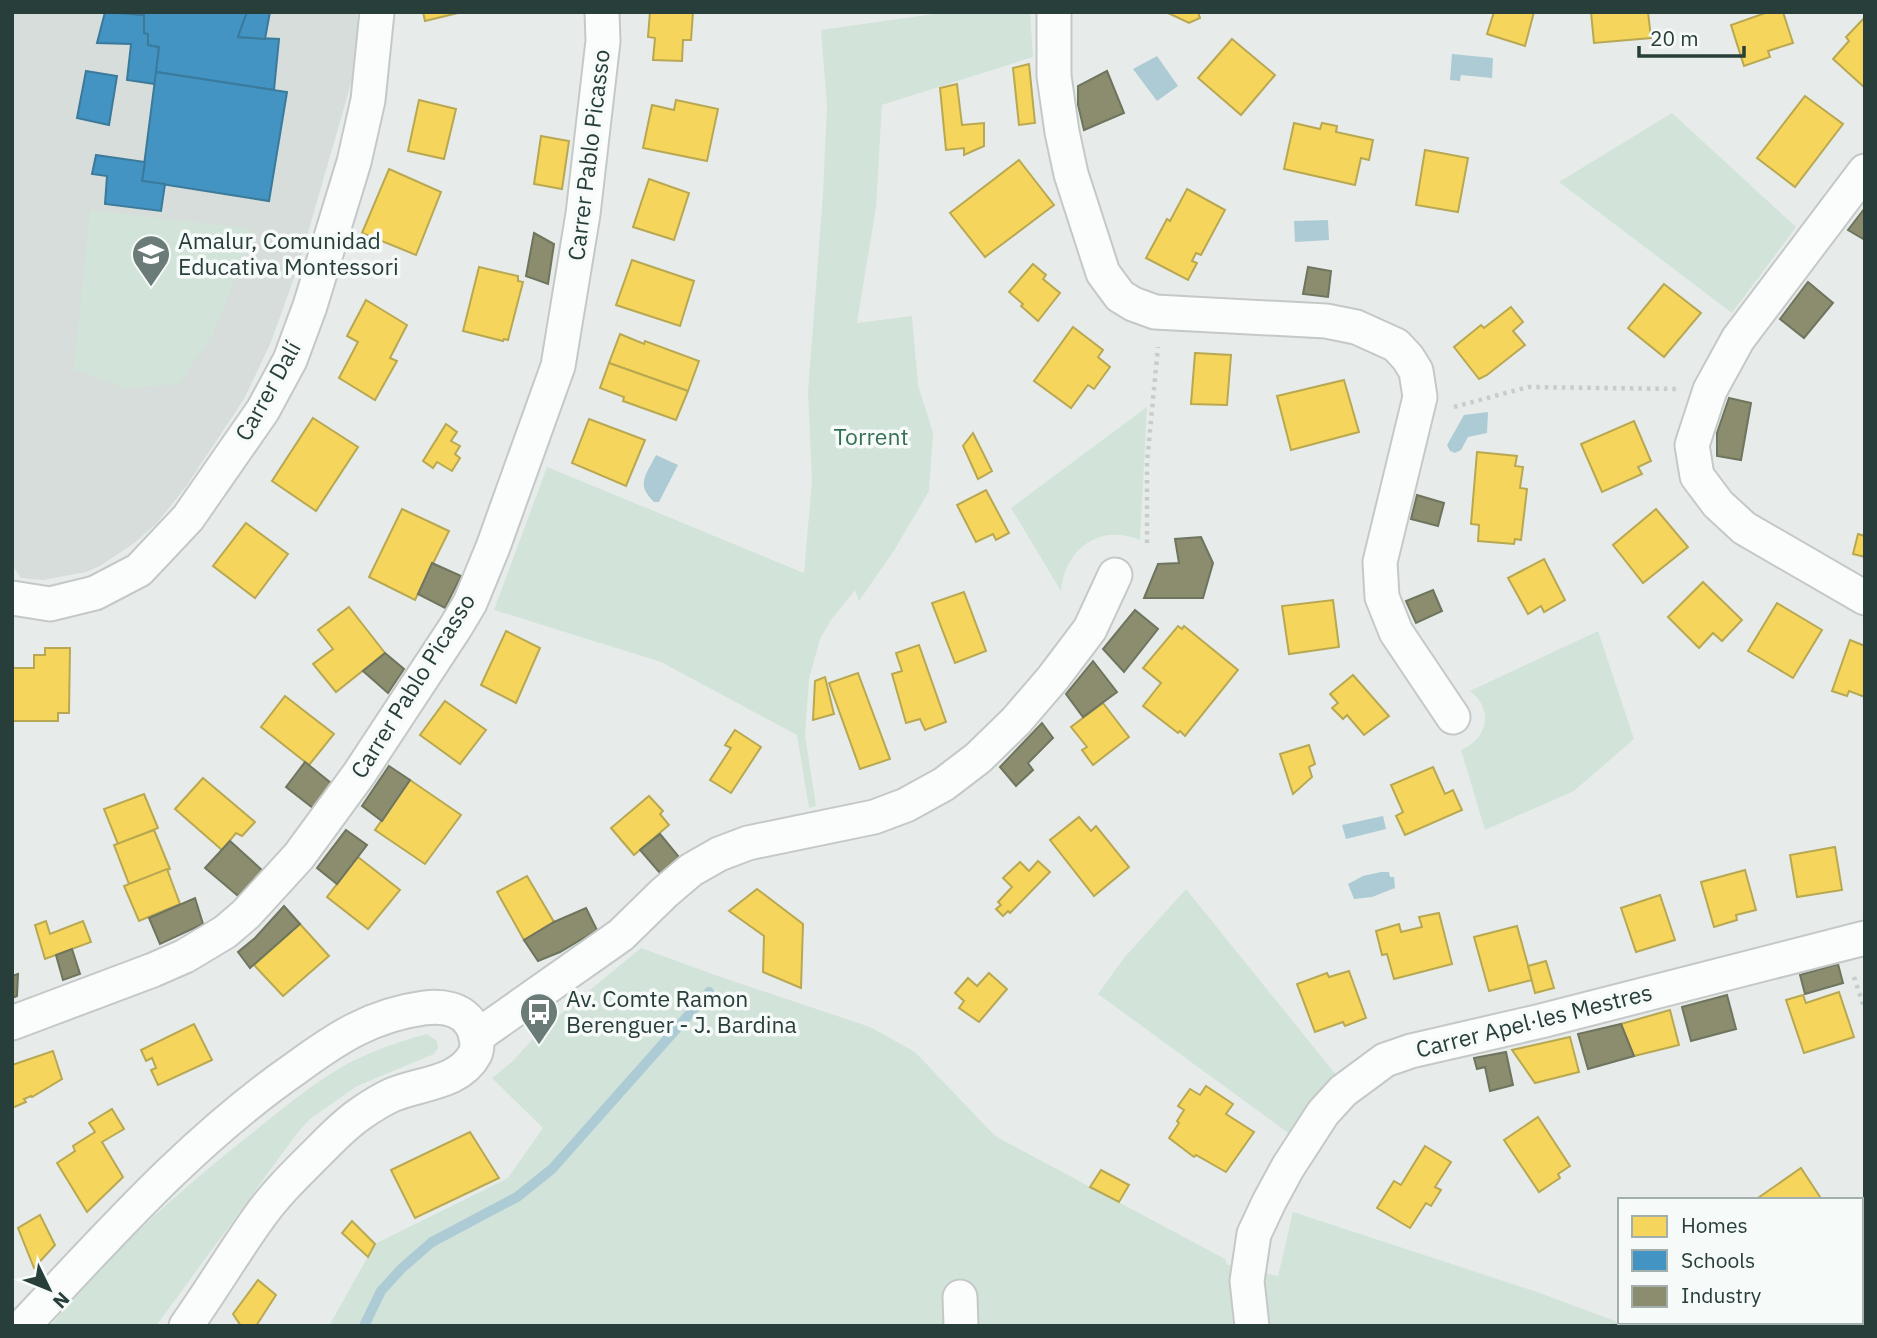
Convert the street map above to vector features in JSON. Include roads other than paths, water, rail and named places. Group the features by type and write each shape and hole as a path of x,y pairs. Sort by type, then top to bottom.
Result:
{"street":[{"name":"Carrer Dalí","path":"12,598 50,604 95,593 139,570 188,518 263,410 290,360 310,306 354,162 368,100 377,12"},
{"name":"Carrer Pablo Picasso","path":"12,1023 185,956 225,932 246,914 299,856 359,774 465,611 493,547 558,366 583,214 603,41 602,12"},
{"path":"1054,12 1054,76 1069,163 1102,273 1120,296 1155,312 1326,321 1377,335 1395,345 1416,370 1420,397 1380,562 1382,597 1396,632 1453,717"},
{"path":"1865,171 1738,339 1710,390 1692,445 1698,476 1718,504 1744,528 1865,598"},
{"path":"476,1037 621,935 691,870 719,854 748,842 874,817 906,806 944,784 978,758 1016,721 1053,678 1090,629 1115,575"},
{"name":"Carrer Apel·les Mestres","path":"1251,1326 1247,1281 1254,1234 1269,1202 1288,1167 1323,1114 1343,1091 1385,1060 1411,1051 1541,1021 1865,937"},
{"path":"23,1326 154,1188 203,1141 261,1092 324,1047 368,1023 396,1012 430,1008 462,1013 471,1024 477,1050 461,1071 391,1096 359,1115 334,1136 272,1201 186,1326"}],"water":[{"path":"1452,54 1493,58 1492,78 1461,75 1460,81 1450,80"},
{"path":"1157,56 1178,86 1157,101 1133,69"},
{"path":"1328,220 1329,240 1295,242 1294,221"},
{"path":"1488,412 1487,433 1468,437 1461,450 1455,453 1450,451 1447,445 1464,415"},
{"path":"656,455 678,465 659,502 654,502 648,496 644,485"},
{"path":"1383,816 1386,829 1346,839 1342,825"},
{"path":"1389,872 1390,877 1394,877 1395,888 1372,897 1354,899 1348,884 1363,876"}],"waterway":[{"path":"364,1326 381,1291 432,1242 517,1197 552,1169 709,992"}],"place":[{"name":"Amalur, Comunidad Educativa Montessori","path":"151,288"},
{"name":"Av. Comte Ramon Berenguer - J. Bardina","path":"539,1046"}],"park label":[{"name":"Torrent","path":"871,437"}]}
